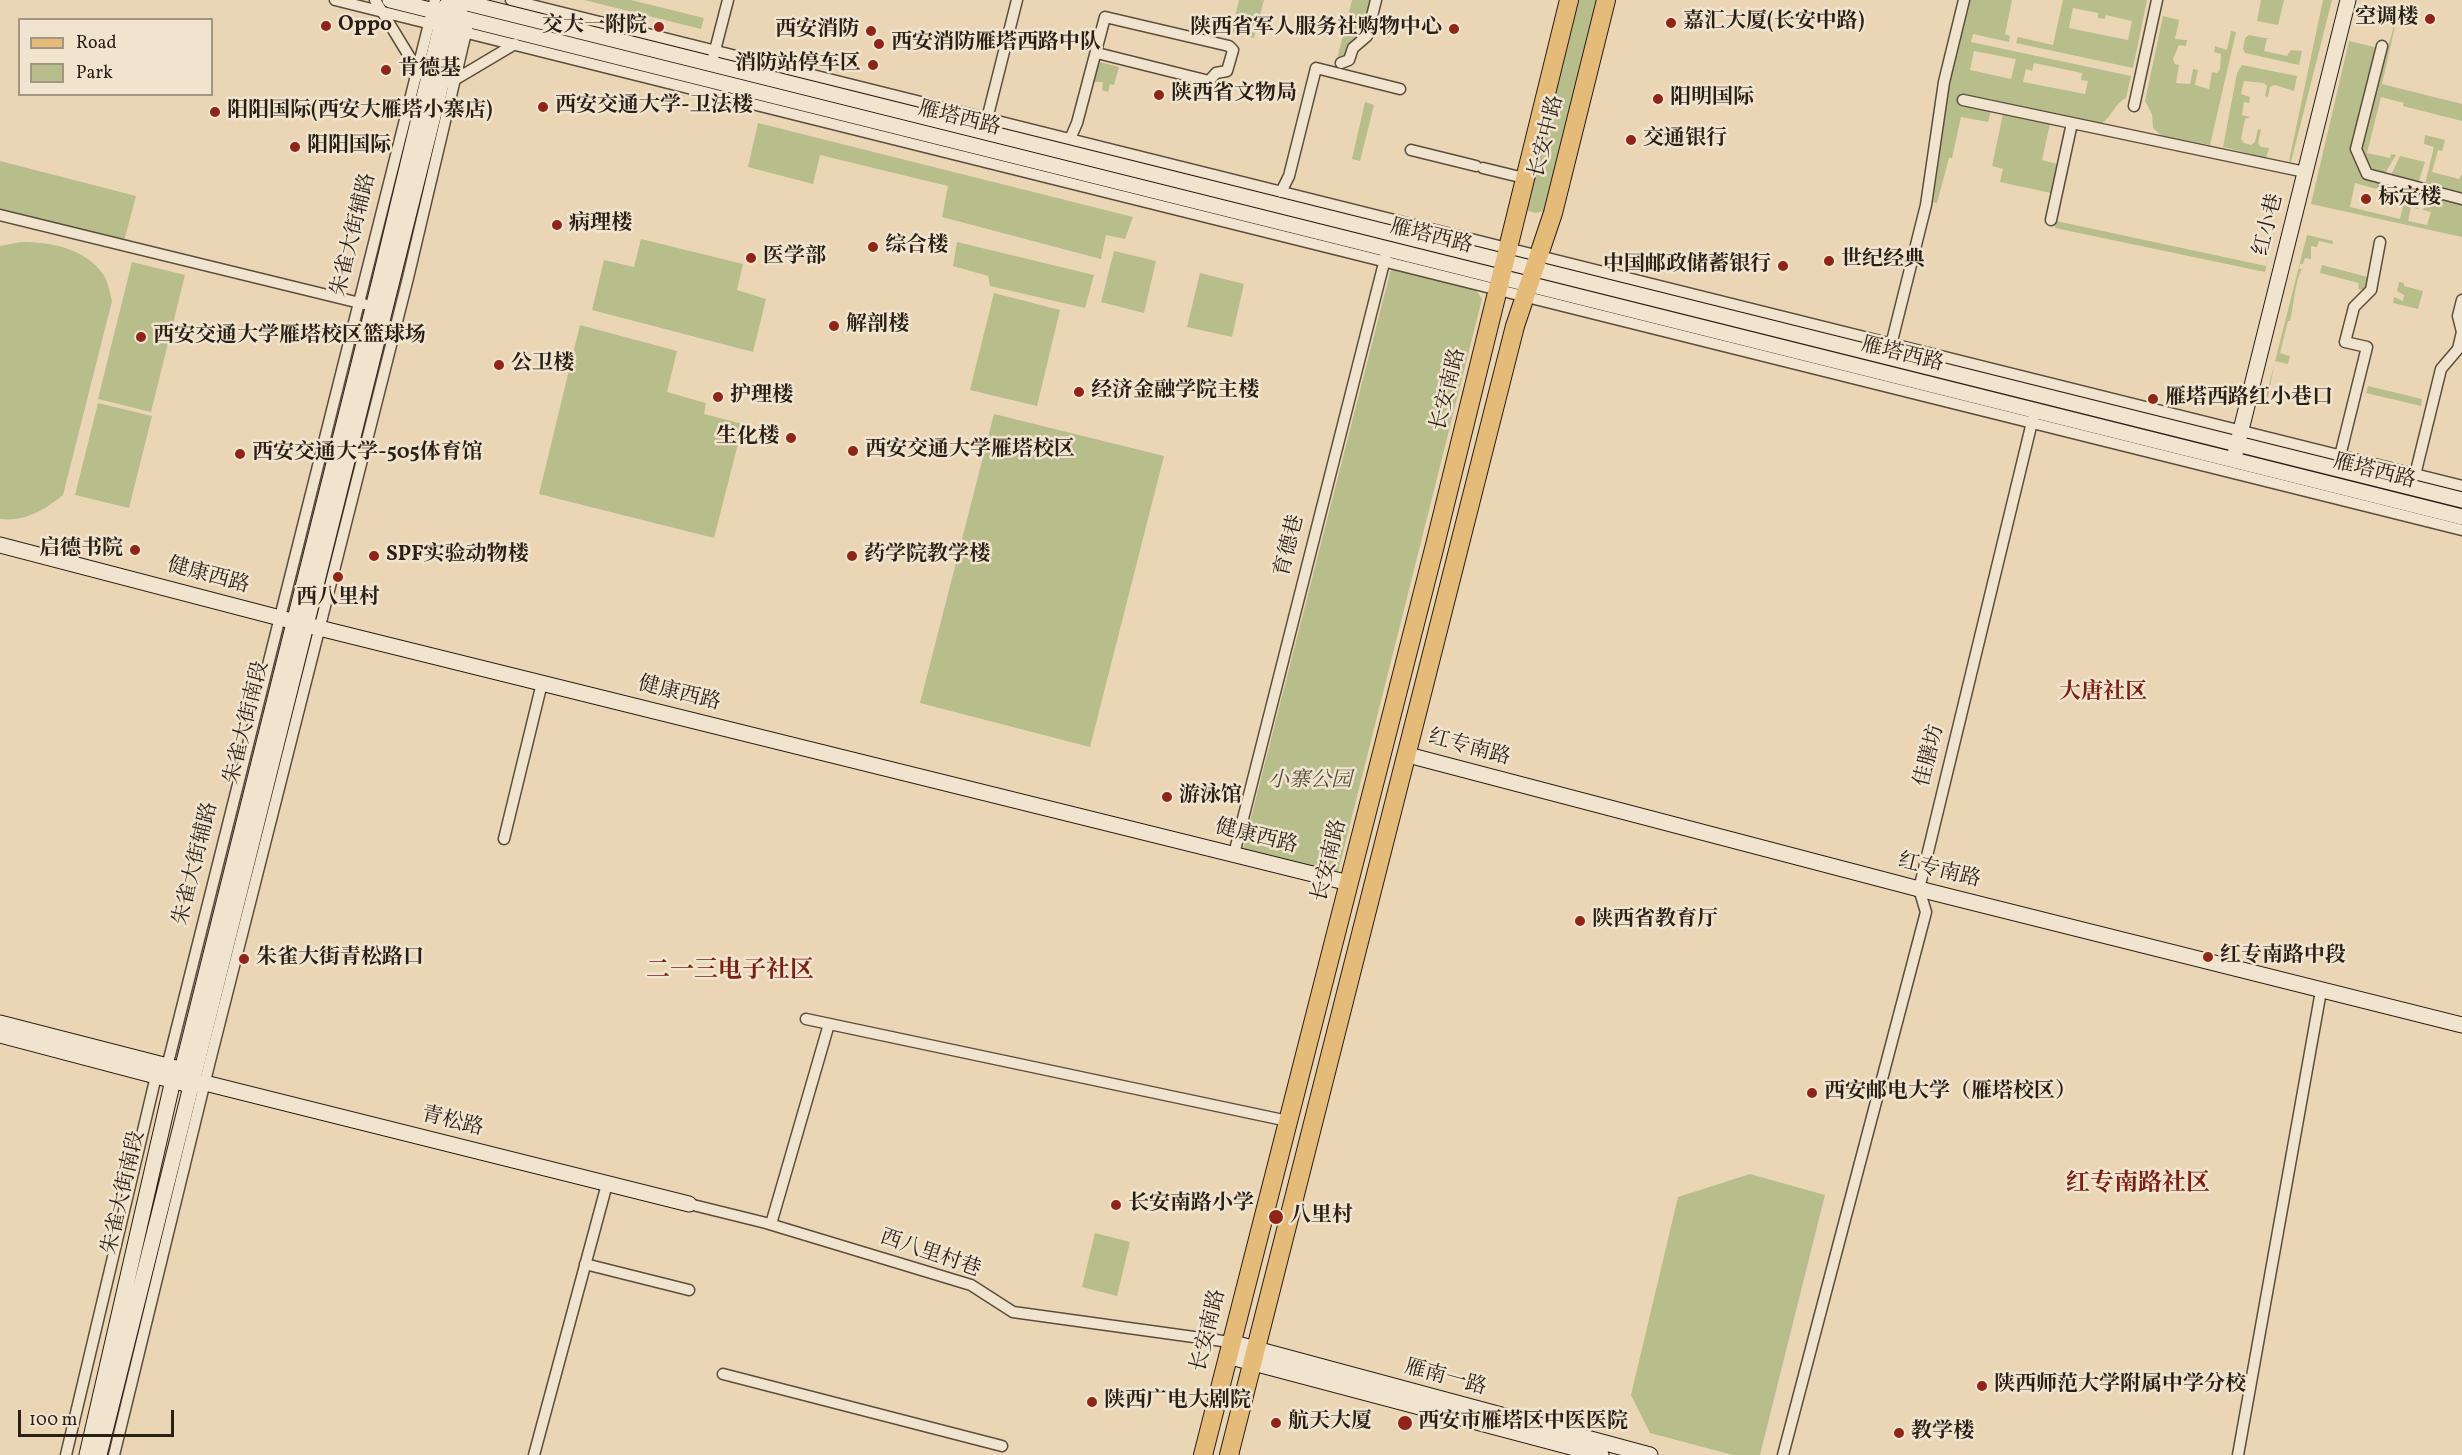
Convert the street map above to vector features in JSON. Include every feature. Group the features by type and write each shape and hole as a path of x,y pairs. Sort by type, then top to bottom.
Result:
{"main road":[{"name":"长安中路","path":"1502,269 1569,0"},
{"name":"长安中路","path":"1531,276 1553,213 1606,0"},
{"name":"红小巷","path":"2234,460 2348,0"},
{"name":"雁塔西路","path":"386,6 535,20 713,57 1502,269 1890,351 2039,395 2239,438 2462,500"},
{"name":"雁塔西路","path":"454,12 530,35 1386,255 1502,269"},
{"name":"朱雀大街南段","path":"307,624 366,305 454,12"},
{"name":"朱雀大街南段","path":"87,1455 181,1076 307,624 433,87"},
{"name":"长安南路","path":"1203,1455 1502,269"},
{"name":"雁塔西路","path":"1531,276 2033,417 2234,460 2462,517"},
{"path":"1229,1455 1531,276"},
{"name":"健康西路","path":"0,545 542,683 1349,883"},
{"name":"红专南路","path":"1408,755 1919,889 2462,1025"},
{"name":"青松路","path":"0,1023 181,1076"},
{"name":"青松路","path":"0,1035 181,1076 689,1204"},
{"name":"朱雀大街南段","path":"99,1455 181,1076"},
{"name":"雁南一路","path":"1229,1349 1601,1455"},
{"name":"雁南一路","path":"1254,1356 1650,1455"}],"street":[{"path":"335,0 386,6"},
{"path":"375,0 386,6 418,71 433,87 454,80 530,35"},
{"path":"511,0 713,57 987,119 1281,192 1502,269 1531,276"},
{"path":"713,57 728,0"},
{"path":"987,119 1017,0"},
{"path":"1341,63 1349,60 1354,46 1366,39 1376,0"},
{"path":"1964,0 1944,82 1926,205 1890,351 2239,438 2340,456 2462,486"},
{"path":"2134,106 2157,0"},
{"path":"524,2 535,20"},
{"path":"307,624 408,279 454,80 454,12 513,45 1386,255"},
{"name":"朱雀大街辅路","path":"114,1455 181,1076 279,617 366,305 418,71 454,12"},
{"path":"1070,139 1076,126 1105,16 1229,46 1233,50 1227,71 1216,73 1209,81 1101,54"},
{"path":"2382,46 2356,149 2366,173 2371,177 2462,199"},
{"path":"1281,192 1288,179 1316,68 1400,89"},
{"path":"1963,99 2305,172"},
{"path":"2051,220 2072,123"},
{"path":"1411,150 1524,178"},
{"path":"0,215 366,305"},
{"path":"2340,456 2367,347 2345,342 2354,308 2371,290 2380,242"},
{"name":"育德巷","path":"1234,854 1386,255"},
{"path":"2415,475 2441,369 2458,349 2462,332 2458,316 2462,300"},
{"name":"佳膳坊","path":"1783,1455 1926,912 1919,889 2039,395"},
{"path":"2033,417 2462,530"},
{"path":"504,839 542,683"},
{"path":"2238,1455 2321,991"},
{"path":"806,1019 1288,1121"},
{"path":"771,1224 829,1024"},
{"name":"朱雀大街辅路","path":"66,1455 181,1076"},
{"path":"534,1455 607,1184"},
{"name":"西八里村巷","path":"689,1204 771,1224 970,1285 1013,1312 1229,1349"},
{"path":"585,1264 689,1290"},
{"path":"723,1374 1002,1446"}],"green space":[{"path":"584,0 631,0 704,18 701,29"},
{"path":"1239,0 1264,0 1254,38 1231,32"},
{"path":"1352,0 1373,0 1365,34 1345,61 1337,59"},
{"path":"1574,0 1597,0 1544,211 1535,213 1526,210"},
{"path":"1970,0 2012,0 2005,34 2010,36 2009,42 1973,34 1971,42 2131,76 2126,98 2102,123 1960,93 1958,104 1991,111 1988,122 1961,117 1952,158 1949,158 1937,203 1933,202 1950,82","holes":["1974,51 2016,59 2011,79 1970,70","2034,63 2082,73 2081,80 2088,81 2085,94 2023,82 2026,69 2032,71"]},
{"path":"2063,0 2147,0 2133,68 2016,43 2018,37 2053,45","holes":["2073,8 2098,13 2098,18 2105,19 2106,15 2132,21 2128,40 2069,28"]},
{"path":"2261,0 2284,0 2278,25 2257,21"},
{"path":"2323,0 2332,0 2291,162 2289,161"},
{"path":"2401,0 2382,84 2462,104 2462,121 2403,106 2404,103 2381,97 2367,153 2390,158 2391,154 2396,155 2384,175 2371,173 2360,149"},
{"path":"2163,16 2179,20 2175,39 2187,40 2186,46 2179,45 2173,59 2175,64 2179,65 2176,83 2190,84 2193,69 2198,70 2195,85 2209,89 2212,72 2217,73 2220,69 2221,54 2214,52 2215,46 2227,50 2231,31 2236,32 2210,145 2162,136 2153,128 2152,114 2145,101"},
{"path":"2249,35 2270,39 2267,39 2264,51 2287,56 2291,50 2302,51 2299,65 2245,53 2243,49 2245,38"},
{"path":"2349,41 2379,48 2353,149 2365,178 2421,193 2418,209 2411,207 2408,221 2427,225 2431,212 2423,210 2428,195 2462,203 2462,237 2311,204","holes":["2355,183 2405,197 2400,219 2350,207"]},
{"path":"1096,61 1119,67 1114,85 1110,84 1108,92 1102,90 1103,82 1091,82"},
{"path":"2242,65 2297,76 2294,91 2275,85 2270,87 2268,97 2265,96 2267,86 2264,83 2244,81 2241,94 2250,97 2249,103 2244,102 2242,115 2250,117 2245,119 2241,139 2244,143 2251,145 2255,142 2258,129 2261,130 2258,143 2261,147 2269,148 2266,158 2223,147 2237,73"},
{"path":"1365,102 1374,105 1360,161 1352,159"},
{"path":"2003,114 2050,124 2042,160 2057,164 2051,193 2000,182 2003,169 1992,166"},
{"path":"758,123 1133,217 1125,239 1106,235 1101,259 942,217 948,186 820,155 813,184 748,167"},
{"path":"2425,135 2445,140 2442,151 2438,150 2432,172 2459,179 2462,174 2462,194 2425,184 2434,147 2424,144"},
{"path":"2400,156 2425,162 2418,184 2391,175"},
{"path":"0,161 136,196 124,241 0,209"},
{"path":"2286,174 2265,272 2055,228 2056,221 2266,266"},
{"path":"2307,235 2333,241 2333,244 2319,241 2317,247 2311,246 2311,259 2305,258 2303,264 2300,264 2299,269 2302,269 2280,353 2290,356 2288,364 2275,361"},
{"path":"641,239 743,264 737,290 766,299 753,352 592,310 604,260 634,267"},
{"path":"21,242 55,245 87,258 105,277 112,301 63,495 34,514 18,519 0,519 0,246"},
{"path":"957,242 1094,275 1085,308 990,286 988,276 953,266"},
{"path":"1114,251 1156,261 1144,313 1101,302"},
{"name":"西安交通大学雁塔校区篮球场","path":"132,262 185,275 151,412 98,399"},
{"name":"小寨公园","path":"1392,265 1473,285 1482,299 1338,872 1243,849"},
{"path":"2322,265 2371,278 2364,290 2358,289 2359,283 2320,273"},
{"path":"1200,273 1244,284 1232,337 1187,327"},
{"path":"2399,282 2404,283 2404,286 2423,291 2418,309 2393,303 2394,297 2403,301 2404,295 2397,291"},
{"path":"994,293 1060,310 1037,406 970,390"},
{"path":"580,325 677,351 667,392 706,403 704,414 743,424 714,538 539,494"},
{"path":"2275,363 2268,397 2266,397"},
{"path":"2368,386 2422,399 2421,406 2366,393"},
{"path":"98,403 152,416 129,508 75,495"},
{"path":"994,414 1164,456 1090,747 920,703"},
{"path":"1750,1174 1825,1195 1760,1455 1733,1455 1650,1433 1631,1395 1678,1197"},
{"path":"1095,1233 1130,1242 1117,1296 1082,1287"}],"place":[{"name":"空调楼","path":"2430,19"},
{"name":"嘉汇大厦(长安中路)","path":"1671,23"},
{"name":"Oppo","path":"326,26"},
{"name":"交大一附院","path":"659,27"},
{"name":"陕西省军人服务社购物中心","path":"1454,29"},
{"name":"西安消防","path":"871,31"},
{"name":"西安消防雁塔西路中队","path":"879,44"},
{"name":"消防站停车区","path":"873,65"},
{"name":"肯德基","path":"386,70"},
{"name":"陕西省文物局","path":"1159,95"},
{"name":"阳明国际","path":"1658,99"},
{"name":"西安交通大学-卫法楼","path":"543,107"},
{"name":"阳阳国际(西安大雁塔小寨店)","path":"215,112"},
{"name":"交通银行","path":"1631,140"},
{"name":"阳阳国际","path":"295,147"},
{"name":"标定楼","path":"2366,199"},
{"name":"病理楼","path":"557,225"},
{"name":"综合楼","path":"873,247"},
{"name":"医学部","path":"751,258"},
{"name":"世纪经典","path":"1829,261"},
{"name":"中国邮政储蓄银行","path":"1783,266"},
{"name":"解剖楼","path":"834,326"},
{"name":"西安交通大学雁塔校区篮球场","path":"141,337"},
{"name":"公卫楼","path":"499,365"},
{"name":"经济金融学院主楼","path":"1079,392"},
{"name":"护理楼","path":"718,397"},
{"name":"雁塔西路红小巷口","path":"2153,399"},
{"name":"生化楼","path":"791,438"},
{"name":"西安交通大学雁塔校区","path":"853,451"},
{"name":"西安交通大学-505体育馆","path":"240,454"},
{"name":"启德书院","path":"135,550"},
{"name":"SPF实验动物楼","path":"374,556"},
{"name":"药学院教学楼","path":"852,556"},
{"name":"西八里村","path":"338,577"},
{"name":"游泳馆","path":"1167,797"},
{"name":"陕西省教育厅","path":"1580,921"},
{"name":"红专南路中段","path":"2208,957"},
{"name":"朱雀大街青松路口","path":"244,959"},
{"name":"西安邮电大学（雁塔校区）","path":"1812,1093"},
{"name":"长安南路小学","path":"1116,1205"},
{"name":"八里村","path":"1276,1217"},
{"name":"陕西师范大学附属中学分校","path":"1982,1386"},
{"name":"陕西广电大剧院","path":"1092,1402"},
{"name":"航天大厦","path":"1276,1423"},
{"name":"西安市雁塔区中医医院","path":"1405,1423"},
{"name":"教学楼","path":"1899,1433"}],"district":[{"name":"大唐社区","path":"2103,694"},
{"name":"二一三电子社区","path":"730,973"},
{"name":"红专南路社区","path":"2138,1186"}]}
